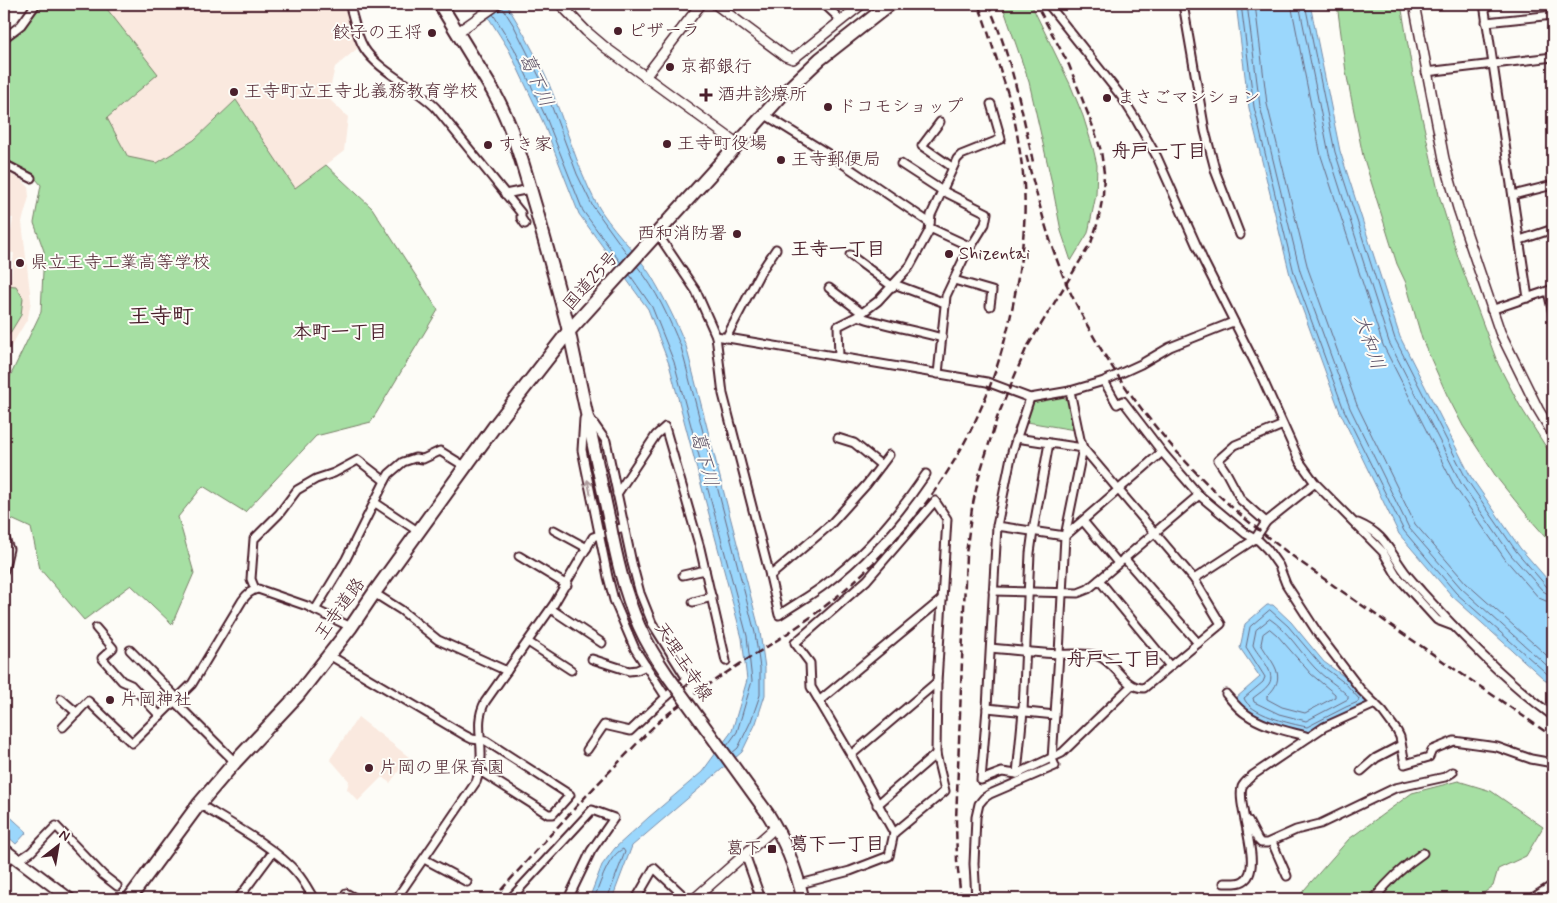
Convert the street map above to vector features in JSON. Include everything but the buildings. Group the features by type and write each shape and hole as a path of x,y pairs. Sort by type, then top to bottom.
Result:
{"highway":[{"name":"国道25号","path":"440,4 501,104 530,189 569,332"},
{"name":"国道25号","path":"569,332 764,114 800,77 890,4"},
{"name":"王寺道路","path":"131,898 199,804 235,762 297,696 350,628 494,427 569,332"}],"main road":[{"name":"天理王寺線","path":"569,332 617,557 628,599 639,627 653,654 668,676 768,814 788,851 800,884 803,899"},
{"path":"11,855 70,899"}],"street":[{"path":"4,38 20,24 36,4"},
{"path":"349,4 361,42 368,54 381,66 427,98 521,213 521,218 525,224"},
{"path":"458,32 498,4"},
{"path":"560,4 606,48 738,144"},
{"path":"645,76 701,4"},
{"path":"715,4 789,58 796,57 862,4"},
{"path":"824,4 841,20"},
{"path":"1048,4 1121,96 1135,118 1156,157 1233,322 1258,369 1300,462 1315,483 1352,520 1369,528 1384,540 1408,576 1453,626 1498,671 1553,716"},
{"path":"1183,4 1205,131 1216,173 1240,236"},
{"path":"1414,4 1444,159 1492,310 1516,367 1553,434"},
{"path":"1484,4 1528,298"},
{"path":"1486,22 1553,15"},
{"path":"1426,72 1553,57"},
{"path":"839,357 838,326 860,315 878,301 914,260 930,226 931,214 941,190 957,159 961,155 1002,138 991,104"},
{"path":"764,114 830,155 930,226 971,247"},
{"path":"940,122 922,146 952,167"},
{"path":"4,164 31,178"},
{"path":"901,164 941,190 987,213 985,224 954,280 945,303 938,374"},
{"path":"1513,195 1553,185"},
{"path":"505,194 530,189"},
{"path":"1520,240 1553,228"},
{"path":"655,236 696,291 716,336 723,394 779,615 827,583 843,569 895,515 926,474"},
{"path":"726,338 745,300 776,249"},
{"path":"850,255 894,285 945,303"},
{"path":"954,280 992,291 990,306"},
{"path":"829,288 860,315 881,324 942,338"},
{"path":"1492,310 1551,290 1553,314"},
{"path":"716,336 987,382 1030,398 1104,381 1141,364 1170,346 1233,322"},
{"path":"1104,381 1117,404 1123,401 1162,452 1199,494 1246,534 1264,544 1276,561 1286,584 1319,635 1361,690 1397,731 1405,764 1429,757 1432,750 1454,741 1497,747 1531,759 1553,763"},
{"path":"991,648 1097,656 1112,664 1131,686 1144,688 1221,624 1194,579 1083,448 1070,390"},
{"path":"1030,398 1009,463 997,526 988,708 981,780 1002,772 1017,774 1052,759 1070,746 1131,686"},
{"path":"585,410 606,441 640,592 652,624 687,680 630,731 604,725 586,750"},
{"path":"585,410 582,450 614,600 629,636 666,697"},
{"path":"1266,522 1241,500 1218,460 1235,446 1283,425"},
{"path":"617,494 656,435 665,427 705,570 726,660"},
{"path":"838,438 854,443 881,465"},
{"path":"1016,438 1083,448"},
{"path":"1017,774 1023,711 1028,592 1033,531 1049,443"},
{"path":"976,899 974,864 976,817 980,804 990,794 1055,766 1052,759 1065,536 1083,448"},
{"path":"315,610 346,559 385,480 397,466 403,462 415,458 423,458 440,451 466,467"},
{"path":"997,526 1065,536 1162,452"},
{"path":"770,576 830,524 867,484 889,455"},
{"path":"255,589 251,579 254,539 279,514 297,490 358,460 385,480"},
{"path":"1194,579 1255,539 1266,522 1315,483"},
{"path":"993,590 1062,593 1078,593 1083,591 1099,580 1199,494"},
{"path":"800,884 850,872 889,856 894,833 945,791 936,754 937,682 947,519 936,501 867,580 795,643 810,663 811,687 818,701 851,755 894,833"},
{"path":"374,502 419,532"},
{"path":"1083,521 1118,563"},
{"path":"396,899 476,782 481,760 478,719 481,709 551,609 593,537 624,527"},
{"path":"554,530 587,548"},
{"path":"4,570 9,549 5,540"},
{"path":"519,556 566,585"},
{"path":"1124,558 1198,643"},
{"path":"684,575 705,570"},
{"path":"1099,580 1170,666"},
{"path":"63,727 88,701 132,743 192,684 244,598 255,589 315,610 350,628"},
{"path":"374,593 401,610 438,640 507,671"},
{"path":"692,602 712,597"},
{"path":"818,701 942,599"},
{"path":"551,609 602,643"},
{"path":"4,615 4,629"},
{"path":"96,628 113,648 102,658 122,682 131,685 160,716"},
{"path":"528,642 571,670"},
{"path":"130,650 235,762"},
{"path":"329,654 466,736 486,741 570,795 553,814 548,814 480,771"},
{"path":"592,659 629,671 646,666"},
{"path":"851,755 937,682"},
{"path":"1226,694 1241,710 1253,718 1282,730 1310,737"},
{"path":"60,699 77,713"},
{"path":"1224,884 1243,881 1248,877 1251,870 1251,854 1242,792 1242,786 1245,782 1252,775 1330,724 1375,704"},
{"path":"988,708 1055,715"},
{"path":"1361,771 1376,758 1401,744"},
{"path":"877,804 936,754"},
{"path":"1244,814 1258,840 1261,843 1267,844 1296,830 1320,824 1395,788 1445,776 1453,772"},
{"path":"199,804 273,852 297,873 314,899"},
{"path":"510,899 592,810 614,818 591,850 568,899"},
{"path":"4,865 11,855 38,845 56,826 103,875 117,886"},
{"path":"694,899 776,828"},
{"path":"1272,842 1287,876"},
{"path":"238,899 273,852"},
{"path":"1374,899 1395,875 1423,853"},
{"path":"745,854 760,899"},
{"path":"424,859 467,882"},
{"path":"636,899 654,868 687,899"},
{"path":"1531,899 1553,885"},
{"path":"346,893 357,899"}],"shaded area":[{"name":"王寺町立王寺北義務教育学校","path":"101,4 345,4 358,48 335,67 328,98 348,117 344,151 295,189 236,100 194,140 157,163 128,157 106,118 157,74 107,9"},
{"name":"県立王寺工業高等学校","path":"4,170 22,180 28,186 29,197 22,222 31,301 28,318 4,358 4,343 21,315 16,286 4,285 4,279 11,279 14,253 4,252 4,230 11,231 13,218 4,217"},
{"name":"片岡の里保育園","path":"358,717 409,757 390,783 382,777 358,801 347,789 349,781 330,759"}],"green space":[{"path":"43,4 101,4 158,74 107,118 128,157 157,163 194,140 236,100 295,188 326,165 372,208 438,310 371,422 316,436 245,512 203,486 178,517 194,573 172,624 131,585 84,620 40,569 31,528 7,517 4,512 4,389 41,312 44,251 34,223 41,185 31,173 4,158 4,44 21,32"},
{"path":"1002,4 1031,4 1070,84 1093,148 1097,165 1096,195 1088,233 1071,261 1061,231 1029,82"},
{"path":"1337,4 1401,4 1414,81 1439,195 1458,257 1498,364 1520,406 1553,458 1553,545 1497,478 1463,426 1422,339 1406,283 1397,264 1363,156 1346,72"},
{"path":"4,285 16,286 23,298 21,315 4,343"},
{"path":"1062,396 1068,401 1075,430 1027,422 1031,403"},
{"path":"1458,781 1491,791 1543,827 1526,856 1498,869 1493,886 1476,899 1298,899 1349,839 1412,793"}],"water":[{"name":"葛下川","path":"480,4 506,4 529,43 549,84 582,173 595,201 650,274 678,327 686,346 760,632 765,668 765,695 756,723 742,752 632,846 612,899 589,899 602,865 615,848 702,772 732,731 747,680 742,638 669,364 648,309 579,214 543,122 509,50"},
{"name":"大和川","path":"1236,4 1310,4 1340,151 1400,337 1471,477 1520,548 1553,586 1553,685 1452,596 1399,534 1340,412 1290,275 1249,108"},
{"path":"1267,605 1273,605 1291,622 1324,662 1349,680 1368,701 1367,705 1348,711 1309,733 1275,724 1247,711 1236,698 1260,677 1240,648 1245,624"},
{"path":"4,811 27,832 16,844 4,833"}],"railway":[{"path":"493,899 556,828 662,719 706,686 775,642 820,610 875,562 932,495 955,459 975,421 992,381 1005,339 1018,278 1024,230 1024,182 1011,105 978,4"},
{"path":"988,4 1009,62 1033,162"},
{"path":"961,899 957,861 956,821 966,554 972,508 979,476 997,418 1026,349 1091,243 1098,222 1103,195 1104,173 1101,151 1095,132 1069,65 1036,4"},
{"path":"1026,155 1053,248 1075,302 1092,335 1133,397 1180,455 1232,507 1291,555 1553,737"}],"place":[{"name":"ピザーラ","path":"618,31"},
{"name":"餃子の王将","path":"432,33"},
{"name":"京都銀行","path":"670,67"},
{"name":"王寺町立王寺北義務教育学校","path":"234,92"},
{"name":"酒井診療所","path":"706,95"},
{"name":"まさごマンション","path":"1107,98"},
{"name":"ドコモショップ","path":"828,107"},
{"name":"王寺町役場","path":"667,144"},
{"name":"すき家","path":"488,145"},
{"name":"王寺郵便局","path":"781,160"},
{"name":"西和消防署","path":"737,234"},
{"name":"Shizentai","path":"949,254"},
{"name":"県立王寺工業高等学校","path":"20,263"},
{"name":"片岡神社","path":"110,700"},
{"name":"片岡の里保育園","path":"369,768"},
{"name":"葛下","path":"772,849"}],"district":[{"name":"舟戸一丁目","path":"1159,151"},
{"name":"王寺一丁目","path":"838,249"},
{"name":"王寺町","path":"161,317"},
{"name":"本町一丁目","path":"340,332"},
{"name":"舟戸二丁目","path":"1114,659"},
{"name":"葛下一丁目","path":"837,844"}]}
